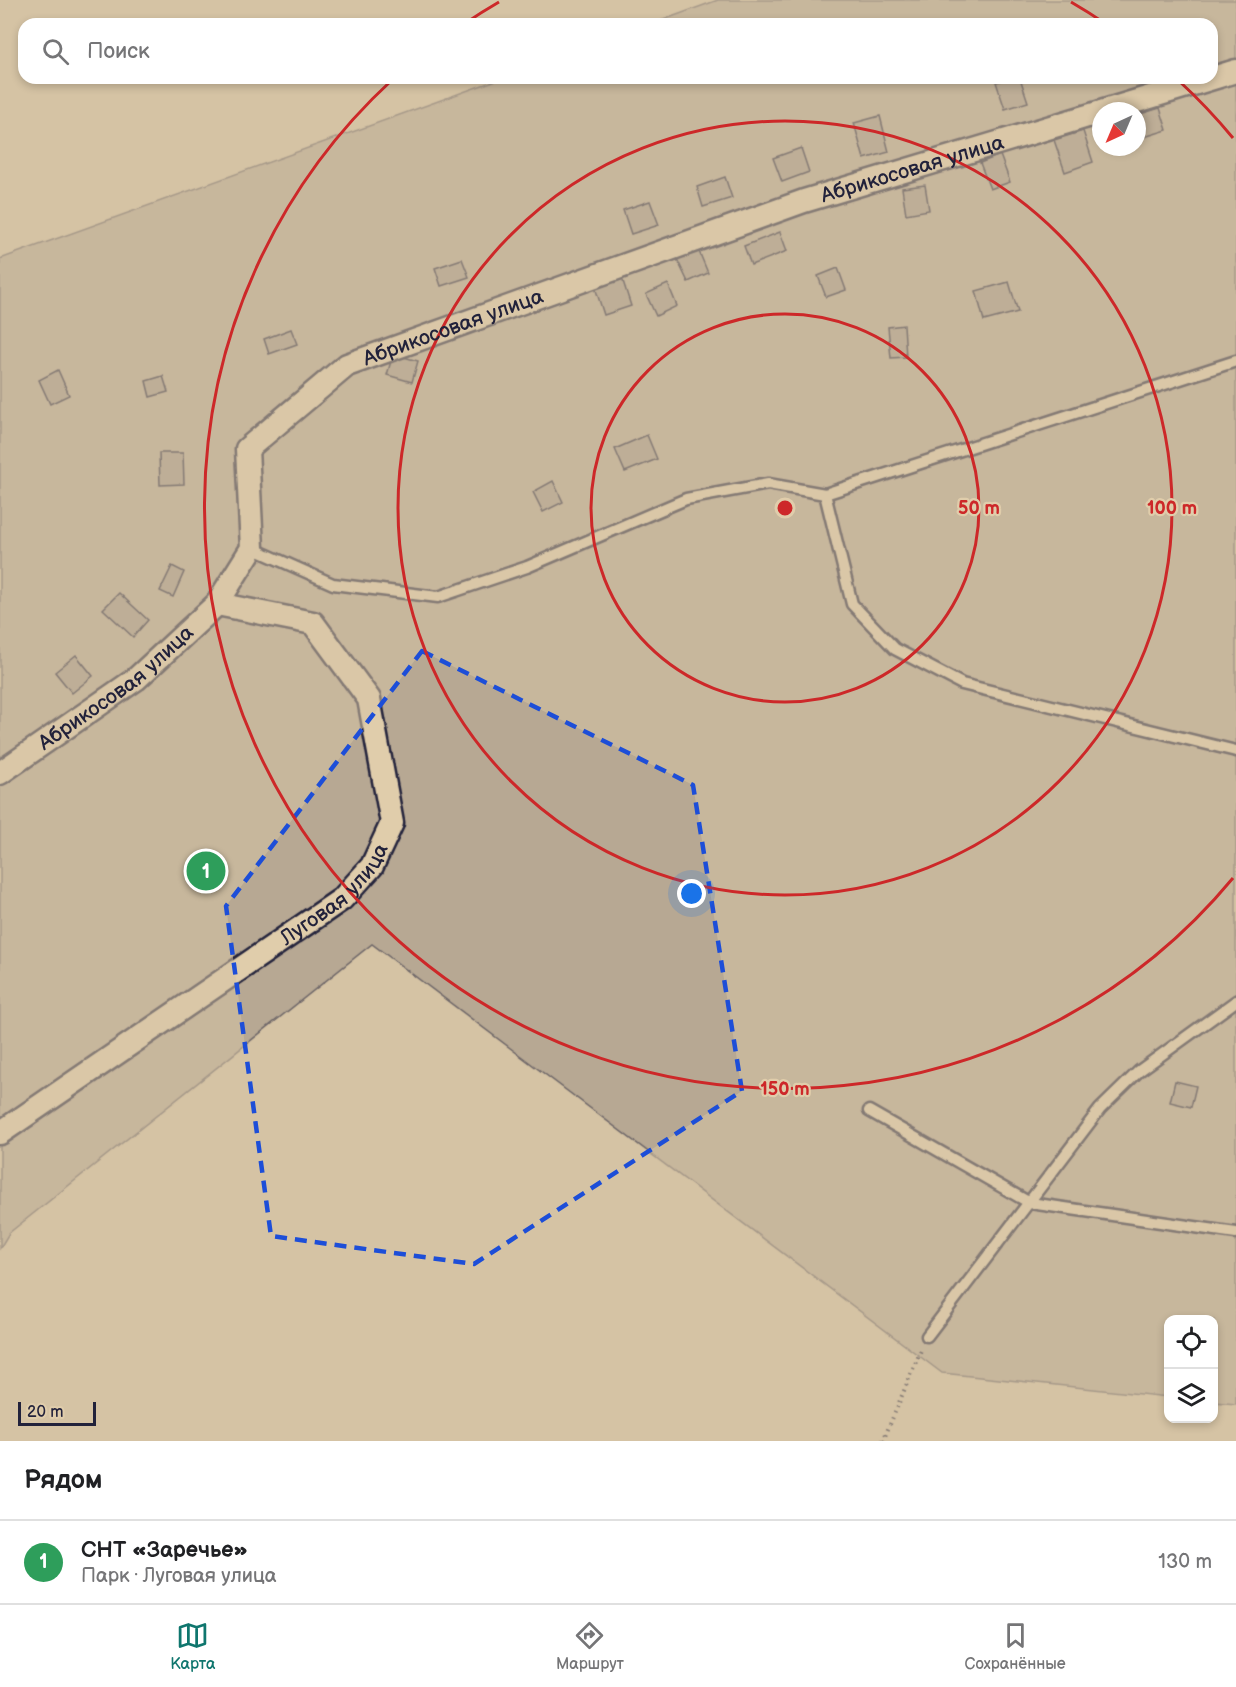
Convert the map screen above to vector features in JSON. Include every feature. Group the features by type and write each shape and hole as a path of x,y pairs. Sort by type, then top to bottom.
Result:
{"street":[{"name":"Абрикосовая улица","path":"1218,76 1236,71"},
{"name":"Абрикосовая улица","path":"1132,102 1192,84"},
{"name":"Абрикосовая улица","path":"0,773 136,679 217,604 252,548 247,449 347,366 804,201 1092,114"},
{"name":"Луговая улица","path":"0,1133 342,899 372,866 392,823 369,699 313,622 217,604"}],"lane":[{"path":"252,548 333,584 438,597 527,567 686,499 768,484 825,494 1236,361"},
{"path":"825,494 852,604 895,649 962,684 1236,751"},
{"path":"927,1336 1100,1109 1139,1071 1236,1001"},
{"path":"869,1111 1030,1203 1236,1233"}],"path":[{"path":"883,1441 927,1336"}],"highlighted area":[{"path":"422,651 693,785 742,1091 474,1264 271,1236 226,906"}],"shaded area":[{"path":"718,0 1236,0 1236,1404 1218,1402 1218,1315 1164,1315 1164,1397 942,1373 372,944 9,1233 0,1248 0,259 485,84 1218,84 1218,18 668,18"}],"building":[{"path":"997,84 1022,84 1028,102 1005,109"},
{"path":"1160,108 1167,130 1146,136 1146,112"},
{"path":"880,116 889,152 864,159 854,123"},
{"path":"1083,131 1093,162 1065,172 1054,140"},
{"path":"801,148 809,172 782,182 773,158"},
{"path":"1000,155 1010,182 990,189 980,163"},
{"path":"725,177 732,198 703,207 697,187"},
{"path":"925,185 929,210 906,214 902,188"},
{"path":"650,201 659,225 631,234 623,210"},
{"path":"780,232 787,251 751,265 744,246"},
{"path":"698,249 708,273 688,282 677,259"},
{"path":"462,259 469,277 441,286 435,268"},
{"path":"838,268 846,290 826,297 818,276"},
{"path":"622,278 631,306 604,315 595,287"},
{"path":"1009,282 1018,312 984,321 976,291"},
{"path":"668,284 677,306 656,316 646,294"},
{"path":"904,325 906,357 891,358 888,327"},
{"path":"291,329 297,344 269,354 264,339"},
{"path":"393,354 418,361 412,382 387,375"},
{"path":"58,370 69,395 50,404 39,380"},
{"path":"163,376 168,392 150,397 146,381"},
{"path":"647,435 657,459 625,472 615,449"},
{"path":"159,453 183,453 184,484 160,485"},
{"path":"553,481 563,502 543,512 533,492"},
{"path":"172,566 184,572 173,597 160,591"},
{"path":"119,593 148,620 133,637 103,609"},
{"path":"76,655 93,676 72,693 55,672"},
{"path":"1175,1081 1196,1086 1191,1107 1170,1102"}],"place":[{"name":"СНТ «Заречье»","path":"206,871"}]}
